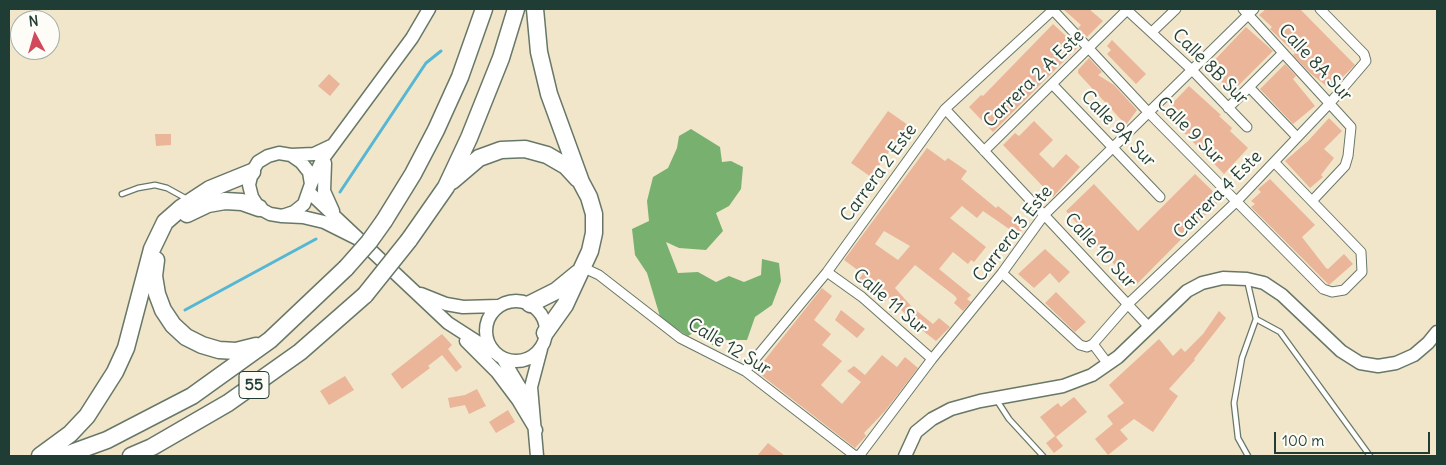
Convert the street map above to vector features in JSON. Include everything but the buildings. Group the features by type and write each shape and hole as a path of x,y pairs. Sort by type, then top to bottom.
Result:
{"highway":[{"name":"55","path":"63,456 107,440 192,396 270,340 346,268 369,242 384,221 413,174 436,130 460,77 484,9"},
{"name":"55","path":"131,456 152,447 228,403 300,352 366,294 409,240 446,187 501,58 516,9"},
{"path":"535,9 539,52 549,94 594,214 594,232 590,251 565,305 545,333"},
{"path":"446,187 479,158 502,150 525,149 547,155 566,166 581,182"},
{"path":"40,456 70,434 87,416 116,372 126,348 152,249 171,222 191,201 223,182 252,172"},
{"path":"259,208 234,202 208,204 171,222 159,251 154,276 157,294 163,310 173,325 186,337 202,345 219,350 236,351 254,348 270,340"},
{"path":"530,304 556,291 580,270"}],"main road":[{"path":"282,216 294,212 304,204 322,160 412,38 429,9"},
{"path":"333,146 314,154 279,154 268,156 258,162 252,172 249,184 252,197 259,208 270,214 324,222 344,230 362,242"},
{"path":"333,146 325,163 324,191 337,217"},
{"path":"291,155 302,162 309,172 311,189 337,217 497,372 518,400 536,430"},
{"path":"905,456 916,432 932,419 951,408 1063,386 1092,375 1108,364 1187,291 1202,283 1223,278 1247,278 1264,283 1282,295 1341,351 1360,363 1378,366 1396,363 1414,355 1428,344 1437,332"},
{"path":"413,290 446,304 463,307 498,306 509,302 530,304 540,312 545,322 545,333 534,368 531,406 536,430 537,456"},
{"path":"498,306 490,316 486,328 487,341 531,406"},
{"path":"448,323 498,355 517,362 530,358 541,350"}],"street":[{"name":"Calle 9 Sur","path":"1053,9 1149,113 1323,289 1332,292 1344,290 1362,272 1361,252 1312,201"},
{"name":"Carrera 2 Este","path":"745,371 827,272 945,109 1053,9"},
{"name":"Carrera 2 A Este","path":"984,151 1128,9"},
{"name":"Calle 8B Sur","path":"1128,9 1192,70 1247,127"},
{"name":"Carrera 4 Este","path":"1094,344 1128,304 1237,201 1330,103 1366,61 1364,54 1320,9"},
{"path":"1152,32 1173,10"},
{"name":"Calle 8A Sur","path":"1248,11 1282,54 1350,124 1350,144 1345,166 1312,201"},
{"name":"Carrera 3 Este","path":"859,456 932,359 1002,273 1044,215 1113,145 1149,113 1192,70 1248,11"},
{"path":"1228,108 1282,54"},
{"name":"Calle 9A Sur","path":"1052,84 1113,145 1160,197"},
{"path":"1249,87 1297,137"},
{"name":"Calle 10 Sur","path":"945,109 1149,327"},
{"path":"1274,162 1312,201"},
{"name":"Calle 12 Sur","path":"580,270 599,275 680,338 745,371 854,455 859,456"},
{"name":"Calle 11 Sur","path":"827,272 875,308 932,359"},
{"path":"1002,273 1080,345 1087,347 1094,344 1108,364"}],"lane":[{"path":"122,194 155,185 191,201"},
{"path":"1247,278 1256,319 1242,358 1234,403 1238,438 1248,456"},
{"path":"1256,319 1280,332 1370,456"},
{"path":"995,398 1009,419 1043,456"}],"green space":[{"path":"691,129 720,147 722,162 731,161 743,167 741,189 729,206 716,213 723,231 706,250 679,248 666,242 678,273 698,272 716,282 729,276 744,282 761,275 762,259 779,263 781,281 772,305 755,317 747,340 727,340 712,345 707,325 688,336 661,320 647,273 635,255 632,229 649,221 647,201 653,177 668,168 677,148 679,136"}],"waterway":[{"path":"340,192 426,63 441,51"},
{"path":"185,310 316,239"}]}
